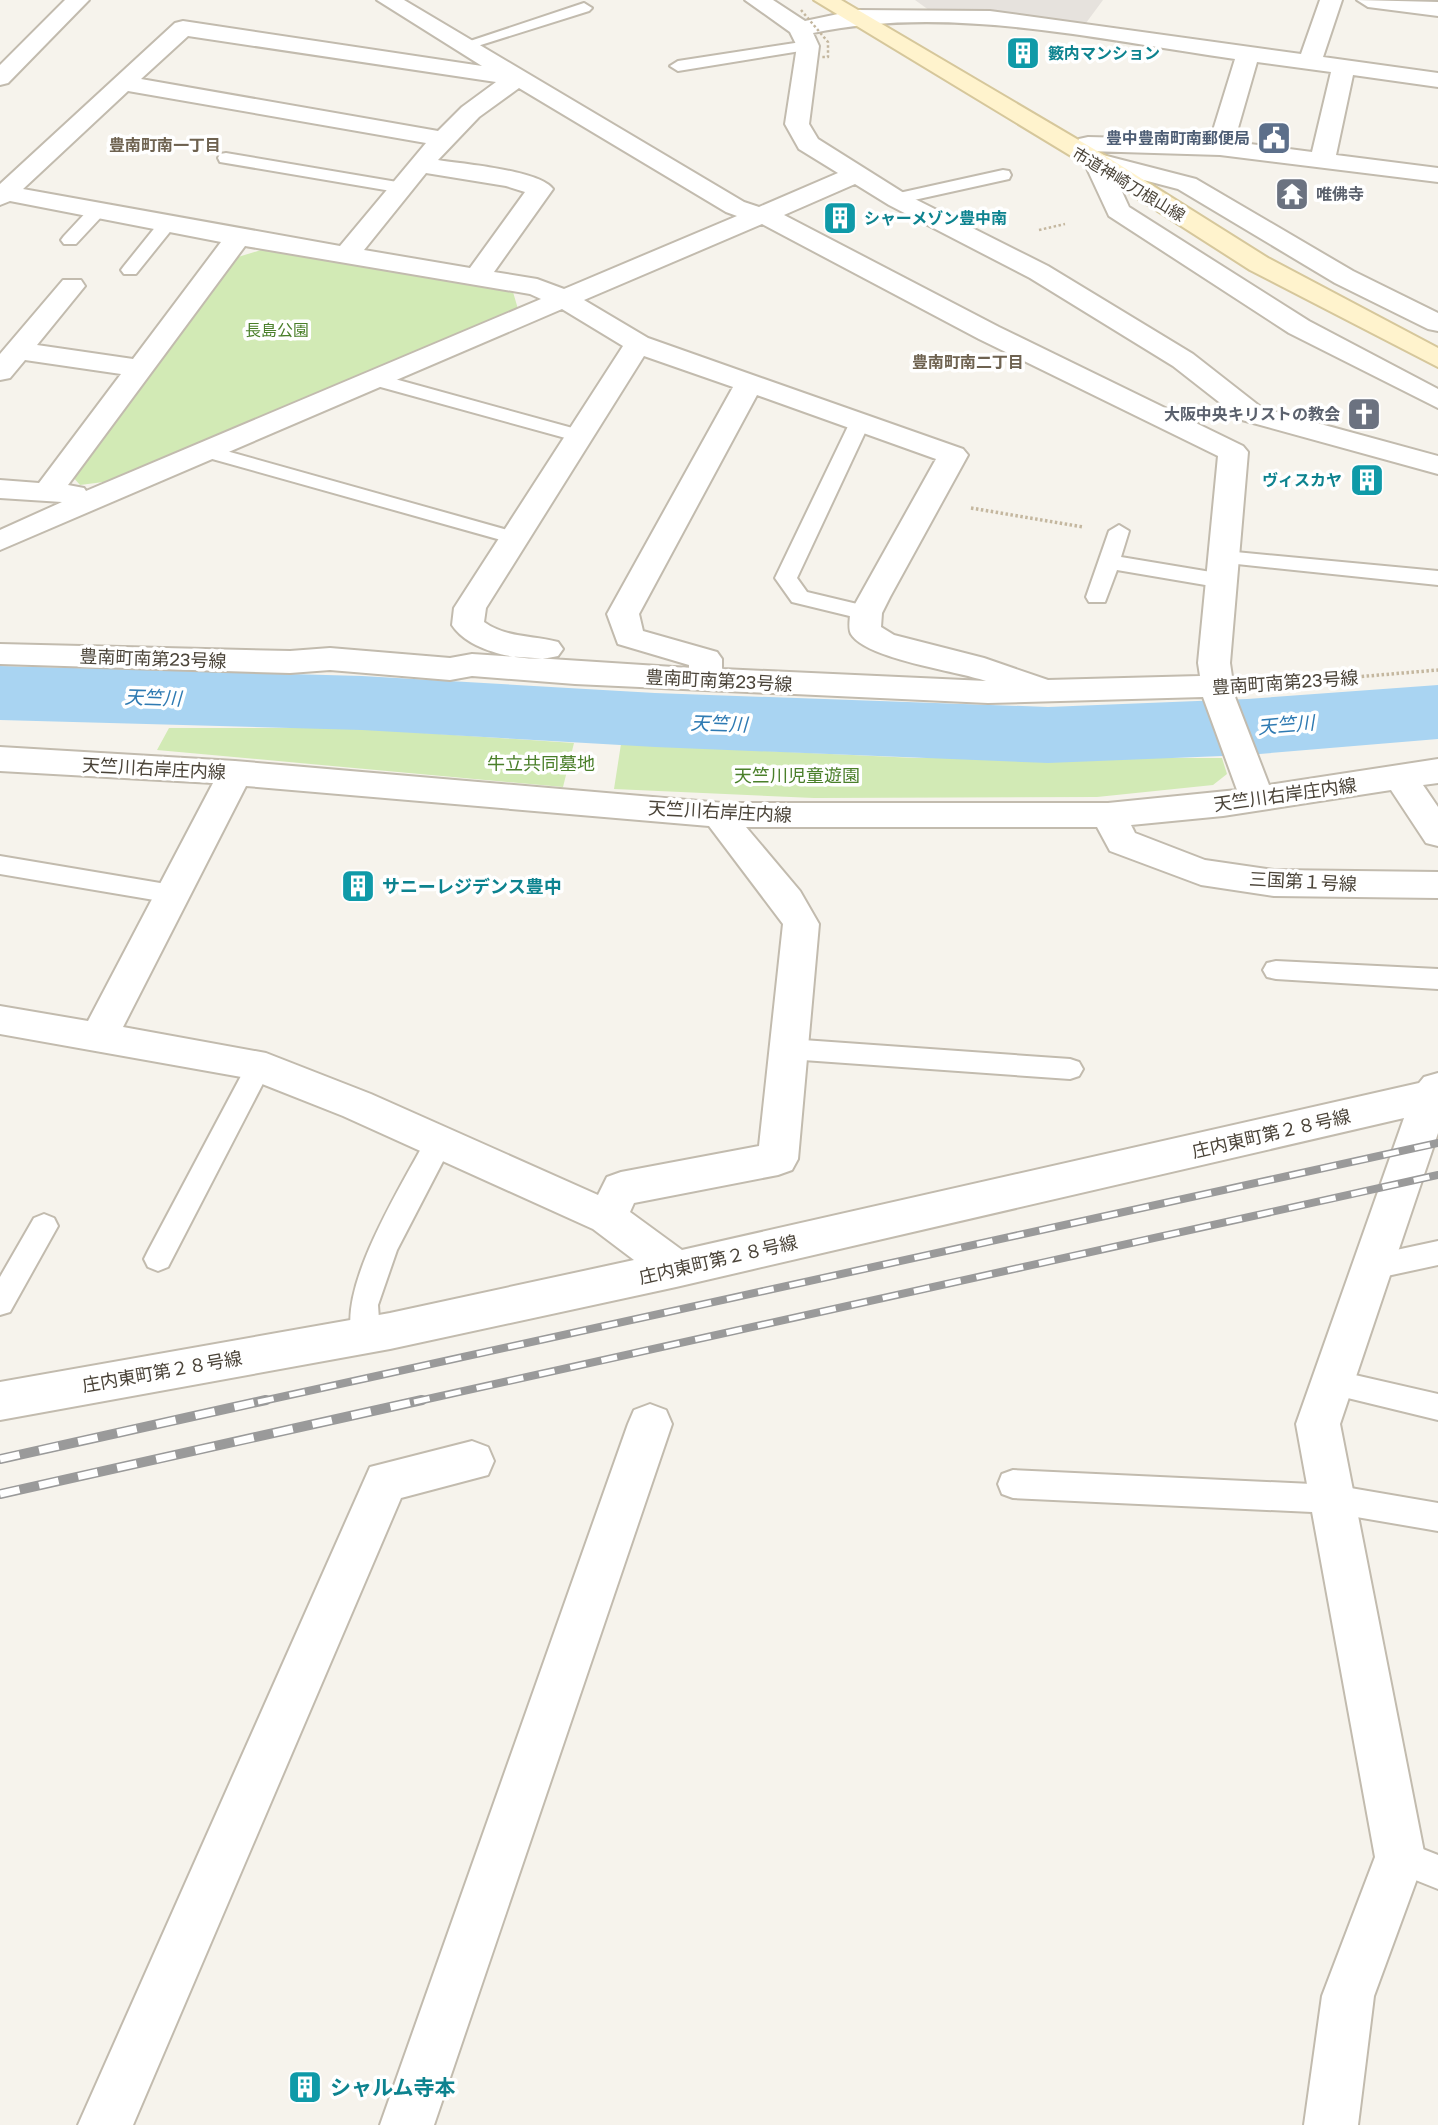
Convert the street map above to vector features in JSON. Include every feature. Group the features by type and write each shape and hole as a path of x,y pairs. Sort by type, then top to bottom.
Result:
{"street":[{"path":"0,78 78,0"},
{"path":"397,5 436,0"},
{"path":"756,0 785,16 807,36"},
{"name":"市道神崎刀根山線","path":"825,0 858,17 1063,144 1095,160 1259,264 1438,359"},
{"path":"1310,61 1331,0"},
{"path":"1368,0 1438,9"},
{"path":"397,5 735,207 781,222 989,333 1233,452"},
{"path":"1092,30 1106,10"},
{"path":"807,36 858,17 990,18 1438,79"},
{"path":"1,194 183,28 517,79"},
{"path":"807,36 797,124 808,144 896,199 1040,272 1183,359 1252,414 1438,465"},
{"path":"1220,148 1248,54"},
{"path":"1322,162 1344,65"},
{"path":"346,256 444,139 495,89 517,79"},
{"path":"122,83 444,139"},
{"path":"1063,144 1220,148 1438,175"},
{"path":"1095,160 1186,184 1343,277 1438,323"},
{"path":"1095,160 1118,211 1299,327 1438,400"},
{"path":"423,165 509,178 540,190 477,277"},
{"path":"0,541 562,298 855,175"},
{"path":"1,194 346,256 537,287 562,298 638,344 953,455 860,624 865,631 883,643 973,666 1044,690"},
{"path":"47,492 238,237"},
{"path":"9,362 72,286"},
{"path":"638,344 470,608 468,625 475,632 502,642 636,664 689,678 706,659 629,638 623,614 750,382"},
{"path":"9,362 141,368"},
{"path":"1252,414 1233,452 1214,663 1217,692 1257,798"},
{"path":"0,489 100,496"},
{"name":"豊南町南第23号線","path":"0,654 290,662 330,659 450,669 472,665 689,678 831,680 988,692 1217,692"},
{"name":"天竺川右岸庄内線","path":"0,759 235,773 722,815 1108,815 1257,798 1438,772"},
{"path":"98,1038 235,773"},
{"path":"1400,777 1438,834"},
{"path":"607,1217 621,1189 778,1159 801,924 787,900 727,828 722,815"},
{"name":"三国第１号線","path":"1108,815 1122,842 1201,872 1274,883 1438,885"},
{"path":"0,1020 259,1066 357,1105 607,1217 676,1269"},
{"path":"1331,2125 1348,1996 1419,1864 1333,1499 1318,1424 1435,1092"},
{"name":"庄内東町第２８号線","path":"0,1401 365,1335 676,1269 1435,1092"},
{"path":"407,2125 650,1424"},
{"path":"105,2125 386,1481 472,1461"}],"lane":[{"path":"463,46 584,9"},
{"path":"678,66 807,36"},
{"path":"226,158 403,188"},
{"path":"896,199 1003,176"},
{"path":"70,240 97,211"},
{"path":"130,270 167,224"},
{"path":"373,379 580,436"},
{"path":"860,422 786,578 800,597 860,624"},
{"path":"205,451 515,538"},
{"path":"1097,597 1119,532"},
{"path":"1109,562 1438,578"},
{"path":"0,865 172,894"},
{"path":"1276,970 1438,979"},
{"path":"789,1049 1070,1069"},
{"path":"158,1259 259,1066"},
{"path":"365,1335 364,1305 383,1249 439,1142"},
{"path":"0,1303 44,1226"},
{"path":"1373,1267 1438,1253"},
{"path":"1333,1383 1438,1407"},
{"path":"1013,1484 1333,1499 1438,1517"}],"path":[{"path":"807,36 828,42 828,57 807,36"},
{"path":"928,501 1119,532"},
{"name":"豊南町南第23号線","path":"1217,692 1253,686 1438,670"}],"shaded area":[{"path":"915,0 1103,0 1086,23 995,13 933,13"}],"green space":[{"name":"長島公園","path":"261,250 513,292 518,309 119,480 80,485 72,476 238,257"},
{"name":"牛立共同墓地","path":"169,728 350,728 574,743 563,787 157,750"},
{"name":"天竺川児童遊園","path":"621,744 915,758 1222,758 1227,774 1213,785 1097,797 814,798 614,789"}],"waterway":[{"name":"天竺川","path":"0,693 362,703 655,720 1048,735 1247,727 1438,712"}],"railway":[{"path":"258,1402 1438,1143"},
{"path":"414,1402 1438,1175"},
{"path":"0,1459 266,1400"},
{"path":"0,1494 422,1400"}],"place":[{"name":"籔内マンション","path":"1023,53"},
{"name":"豊中豊南町南郵便局","path":"1274,138"},
{"name":"唯佛寺","path":"1292,194"},
{"name":"シャーメゾン豊中南","path":"840,218"},
{"name":"大阪中央キリストの教会","path":"1364,414"},
{"name":"ヴィスカヤ","path":"1367,480"},
{"name":"サニーレジデンス豊中","path":"358,886"},
{"name":"シャルム寺本","path":"305,2087"}],"district":[{"name":"豊南町南一丁目","path":"165,145"},
{"name":"豊南町南二丁目","path":"968,362"}]}
